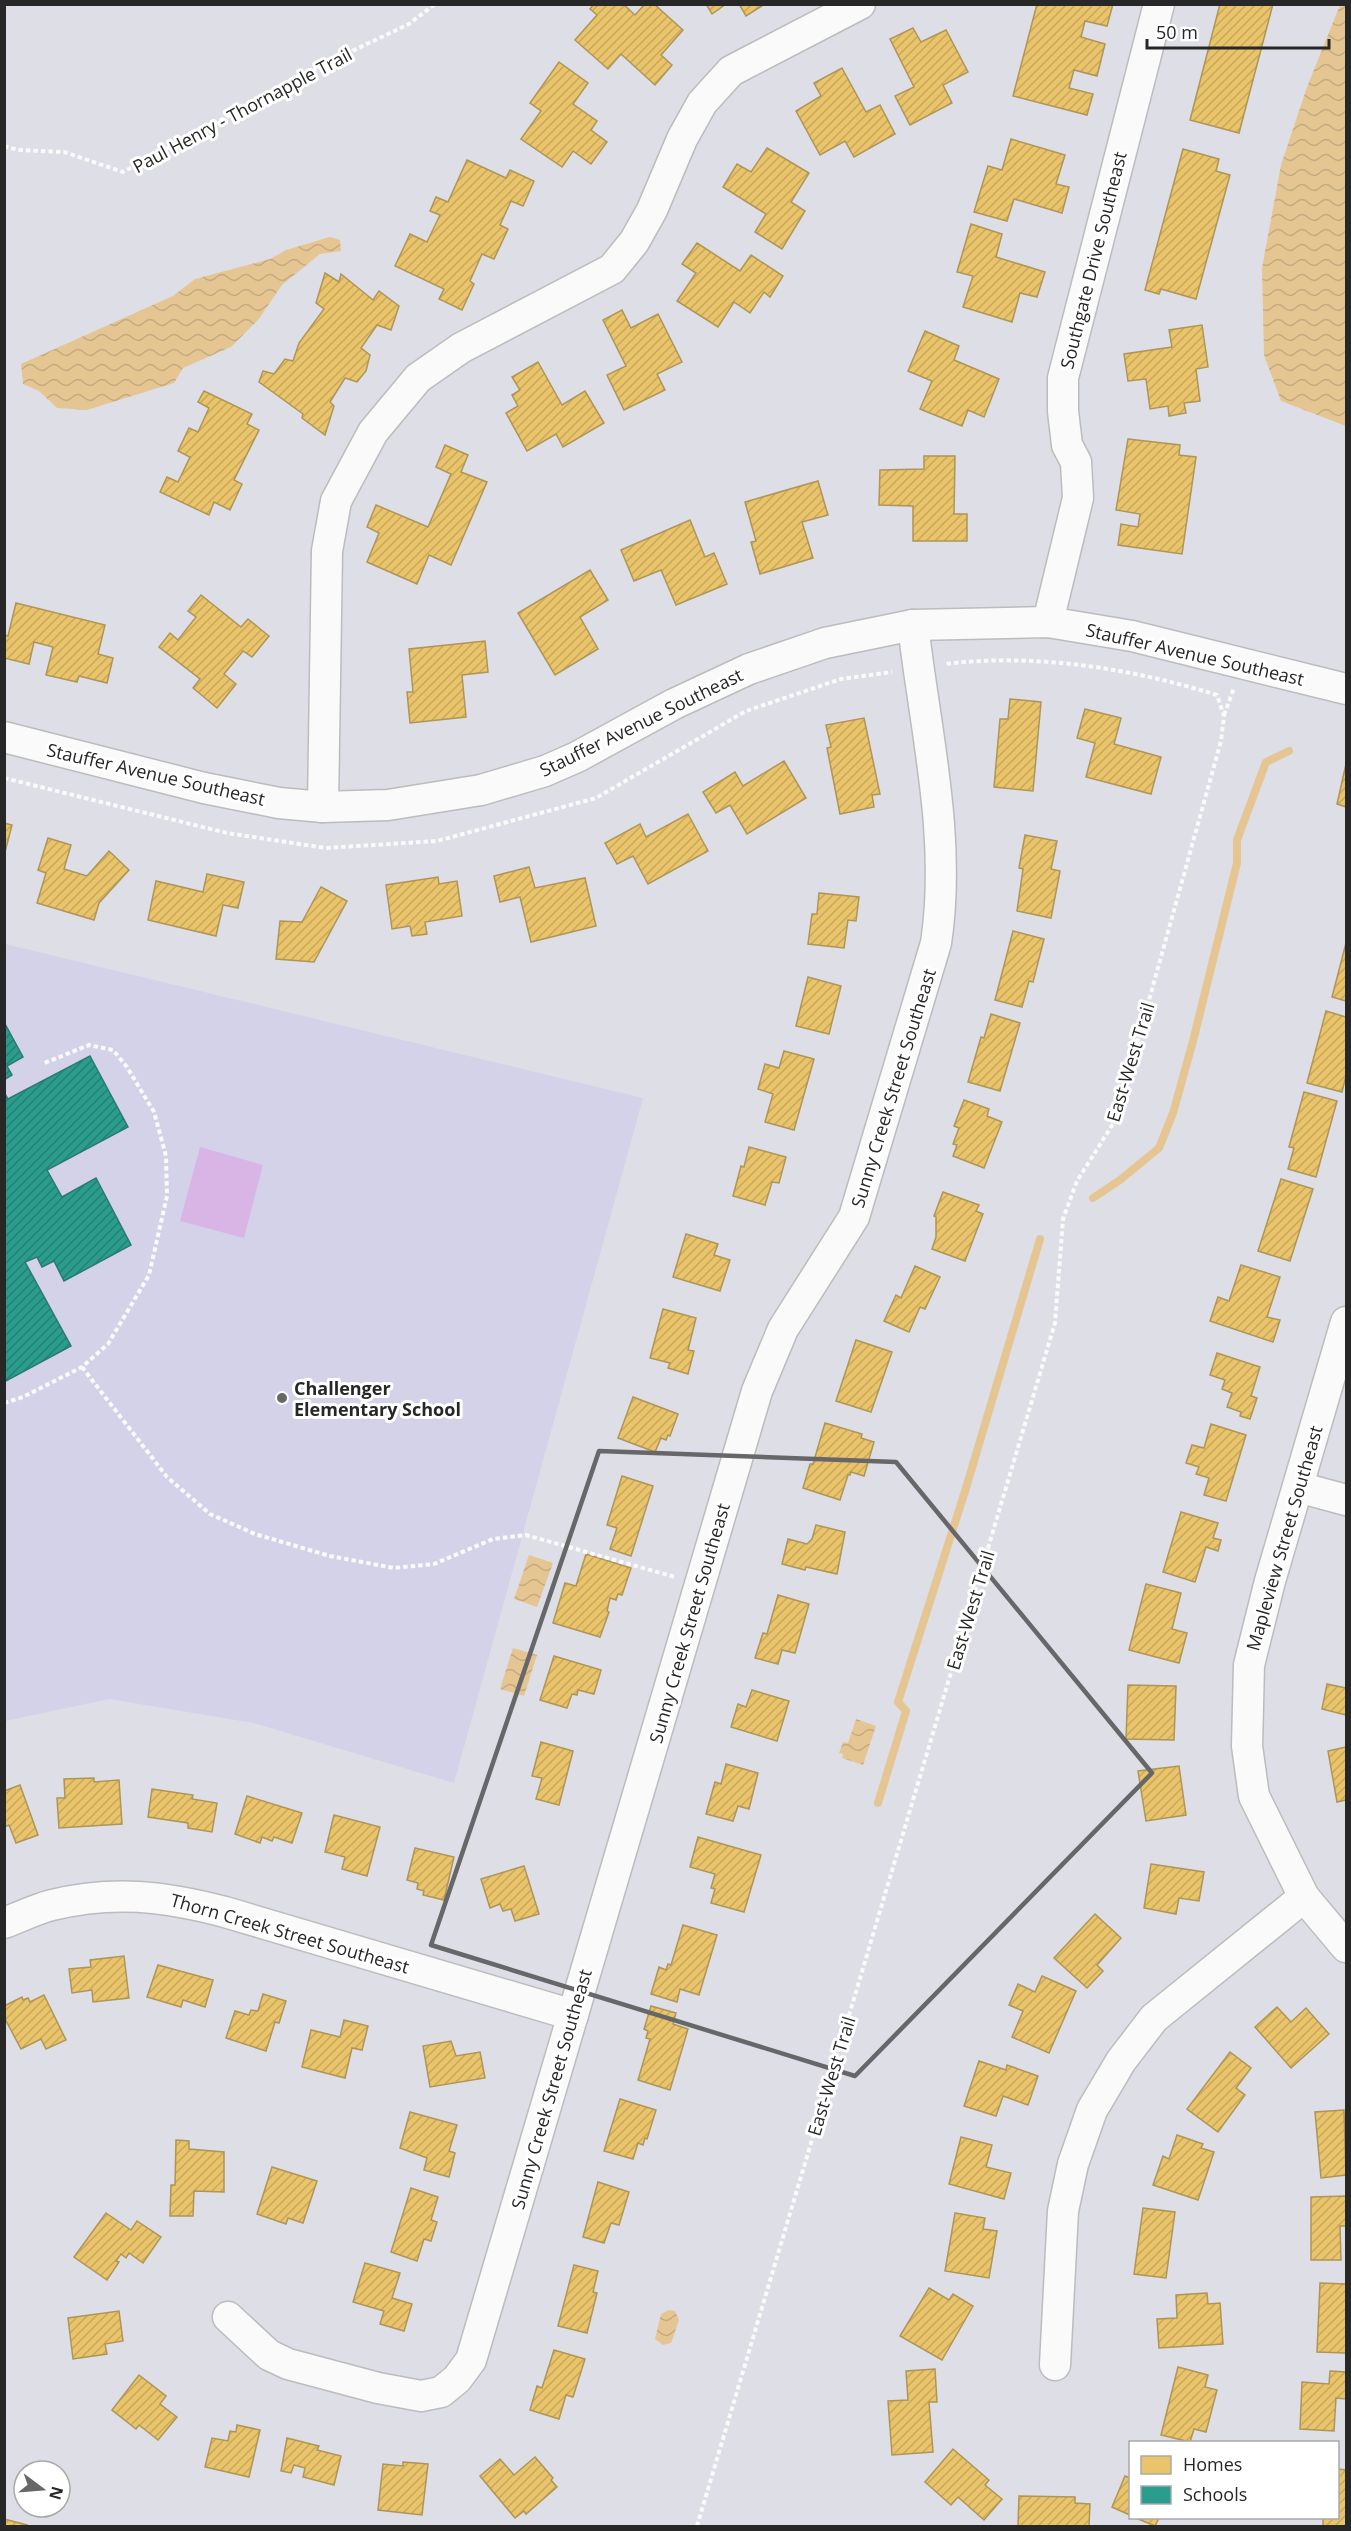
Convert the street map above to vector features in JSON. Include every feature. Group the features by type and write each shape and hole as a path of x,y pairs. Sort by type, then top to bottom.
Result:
{"street":[{"path":"323,807 327,550 336,501 373,432 418,378 461,348 612,269 634,242 652,210 681,139 702,103 731,71 860,4"},
{"name":"Southgate Drive Southeast","path":"1048,622 1078,498 1076,462 1067,445 1064,422 1063,378 1159,4"},
{"name":"Stauffer Avenue Southeast","path":"4,737 279,803 323,807 388,805 442,798 491,788 545,771 604,743 674,704 749,669 825,643 913,625 1048,622 1132,636 1347,689"},
{"name":"Sunny Creek Street Southeast","path":"228,2317 268,2355 317,2372 378,2388 421,2396 444,2391 457,2379 471,2360 757,1391 783,1329 854,1217 936,943 941,905 942,850 913,625"},
{"name":"Mapleview Street Southeast","path":"1347,1322 1270,1581 1249,1665 1247,1746 1254,1796 1304,1897 1347,1947"},
{"path":"1298,1487 1347,1500"},
{"name":"Thorn Creek Street Southeast","path":"4,1923 50,1905 89,1898 130,1895 170,1899 225,1912 573,2014"},
{"path":"1055,2365 1063,2211 1073,2164 1092,2110 1121,2061 1154,2018 1304,1897"}],"path":[{"name":"Paul Henry - Thornapple Trail","path":"4,146 18,150 64,152 123,172 331,61 409,24 435,4"},
{"name":"East-West Trail","path":"697,2526 1055,1323 1063,1219 1077,1180 1116,1119 1221,741 1224,716 1217,695"},
{"path":"4,1403 23,1397 82,1367 108,1344 149,1275 167,1196 166,1156 154,1112 127,1067 113,1050 89,1045 42,1064"},
{"path":"82,1367 167,1477 210,1514 255,1534 330,1556 394,1568 434,1564 493,1539 526,1535 701,1585"}],"highlighted area":[{"path":"599,1451 896,1462 1152,1773 855,2076 431,1945"}],"shaded area":[{"name":"Challenger Elementary School","path":"5,944 643,1098 454,1783 254,1723 109,1699 5,1721"},
{"path":"200,1147 263,1165 244,1238 180,1221"}],"water":[{"path":"1340,5 1346,5 1346,426 1281,401 1264,355 1262,268 1281,165 1307,87"},
{"path":"330,237 340,240 341,251 320,254 282,285 258,320 231,347 183,368 174,383 87,410 57,408 39,391 23,384 21,364 173,296 195,279 270,259 286,250"},
{"path":"529,1555 553,1563 537,1607 514,1599"},
{"path":"513,1648 537,1655 524,1696 500,1689"},
{"path":"856,1719 876,1726 863,1765 842,1758 843,1754 839,1753 843,1742 848,1743"},
{"path":"669,2310 675,2311 679,2320 671,2343 663,2345 655,2339 661,2314"}],"building: Homes":[{"path":"594,4 623,4 635,15 645,4 654,4 683,30 661,55 672,65 655,85 621,54 608,69 575,40 597,15 590,9"},
{"path":"706,4 726,4 712,14"},
{"path":"739,4 765,4 746,16"},
{"path":"1037,4 1113,4 1107,26 1085,21 1081,37 1105,44 1097,76 1074,70 1069,88 1093,94 1087,115 1013,96"},
{"path":"1220,4 1273,4 1239,133 1190,120"},
{"path":"913,28 921,42 946,30 968,72 943,85 952,103 910,125 895,96 914,87 890,39"},
{"path":"559,62 588,83 573,104 597,121 591,130 607,142 591,164 573,151 562,167 521,139 541,111 530,103"},
{"path":"842,68 866,112 880,105 895,134 854,157 845,141 820,155 796,111 821,96 814,83"},
{"path":"1011,139 1065,155 1056,184 1069,187 1062,213 1014,199 1007,221 974,212 988,166 1002,170"},
{"path":"767,148 809,173 791,202 805,211 782,249 755,232 766,214 723,187 737,164 751,172"},
{"path":"1183,149 1219,159 1216,171 1230,175 1196,299 1161,289 1159,294 1145,290"},
{"path":"467,160 506,178 510,170 534,181 523,206 511,201 500,225 508,229 494,259 482,254 470,281 474,284 462,310 439,299 444,289 395,266 410,234 427,242 440,215 430,211 436,197 448,202"},
{"path":"971,224 1002,234 996,257 1045,272 1037,297 1020,293 1012,322 963,307 973,276 957,272"},
{"path":"697,243 740,271 751,255 783,276 770,297 764,292 750,313 734,302 718,327 677,301 696,273 682,264"},
{"path":"325,273 339,282 341,274 373,300 379,291 399,306 391,330 377,325 361,348 370,355 366,371 357,382 345,378 330,402 334,406 325,435 302,418 303,414 259,382 263,371 274,374 285,359 293,361 299,343 324,309 316,303"},
{"path":"622,310 631,328 658,314 682,362 657,374 665,390 624,410 607,375 626,366 603,320"},
{"path":"1202,325 1208,367 1196,369 1200,401 1184,403 1186,413 1169,416 1168,406 1150,409 1146,379 1128,381 1124,354 1172,347 1169,330"},
{"path":"925,331 959,346 954,360 999,379 984,417 968,410 962,426 920,409 932,381 908,371"},
{"path":"538,362 562,405 585,391 604,423 563,447 556,434 527,451 506,413 518,406 512,395 520,390 512,377"},
{"path":"204,391 252,414 247,424 259,430 234,480 242,484 230,510 214,502 209,515 160,492 167,477 178,482 190,457 178,451 189,428 198,432 209,408 198,402"},
{"path":"1128,439 1180,445 1179,455 1196,457 1182,554 1118,545 1121,524 1138,527 1140,514 1116,510"},
{"path":"445,445 468,455 461,472 487,482 451,565 429,555 417,584 367,562 379,533 367,527 376,505 428,527 451,474 436,467"},
{"path":"924,456 955,456 954,514 967,514 967,541 913,541 913,506 879,505 880,470 924,469"},
{"path":"818,481 828,515 802,522 813,558 760,574 751,542 756,541 745,502"},
{"path":"690,520 705,557 714,553 727,584 676,605 661,570 634,581 621,550"},
{"path":"590,570 608,600 580,617 598,649 555,675 518,613"},
{"path":"201,595 241,627 248,619 269,636 252,657 243,651 224,674 236,684 217,708 193,688 200,679 159,647 170,633 178,640 196,617 188,611"},
{"path":"16,603 105,625 98,654 113,658 107,683 79,676 77,682 46,675 53,647 34,642 29,664 4,658 4,635 8,636"},
{"path":"485,641 488,672 462,675 466,717 410,723 407,692 413,692 409,649"},
{"path":"1010,699 1041,702 1033,791 994,787 1000,719 1008,719"},
{"path":"1085,709 1121,718 1114,744 1161,757 1151,794 1086,777 1095,743 1077,738"},
{"path":"864,718 880,794 872,795 874,807 840,814 827,748 831,747 826,725"},
{"path":"784,761 806,798 747,834 730,805 716,813 703,792 735,772 743,786"},
{"path":"1346,764 1346,807 1337,804"},
{"path":"688,814 708,851 648,884 633,856 617,864 605,843 640,824 646,837"},
{"path":"4,823 12,825 4,856"},
{"path":"1025,835 1057,841 1051,869 1060,871 1051,918 1017,911 1023,869 1019,868"},
{"path":"48,838 71,845 64,869 87,876 109,851 129,870 99,903 94,920 37,903 46,873 38,870"},
{"path":"529,867 535,888 585,878 596,926 531,942 520,897 500,902 494,876"},
{"path":"207,874 244,882 238,908 223,905 216,936 148,920 156,881 203,892"},
{"path":"438,877 439,884 457,881 462,916 425,922 427,934 412,936 410,926 392,929 386,885"},
{"path":"321,887 347,901 314,962 276,959 280,921 302,922"},
{"path":"819,893 859,897 856,921 848,920 844,948 808,944 812,914 817,914"},
{"path":"1013,931 1044,939 1033,982 1029,981 1022,1007 995,1000"},
{"path":"1346,943 1346,1001 1332,997"},
{"path":"808,977 841,986 829,1034 796,1026"},
{"path":"1326,1011 1346,1017 1346,1076 1342,1092 1307,1083"},
{"path":"991,1014 1020,1023 1000,1091 968,1082 981,1037 984,1038"},
{"path":"784,1051 814,1059 794,1130 765,1122 773,1094 758,1089 765,1064 779,1068"},
{"path":"1304,1092 1337,1101 1316,1177 1288,1169 1294,1148 1289,1147"},
{"path":"964,1100 989,1109 987,1116 1002,1122 984,1168 953,1156 957,1145 953,1144 959,1128 954,1126"},
{"path":"749,1147 786,1157 779,1183 772,1182 765,1205 733,1196"},
{"path":"1281,1179 1313,1189 1290,1261 1258,1251"},
{"path":"943,1192 979,1205 976,1211 983,1214 965,1261 932,1249 936,1237 936,1217 934,1216"},
{"path":"686,1234 718,1244 714,1255 730,1260 720,1291 673,1277"},
{"path":"1241,1265 1280,1277 1267,1317 1280,1320 1273,1342 1210,1321 1218,1297 1229,1301"},
{"path":"915,1266 940,1277 925,1309 920,1307 909,1332 884,1321 896,1295 901,1298"},
{"path":"663,1309 696,1318 688,1350 694,1351 688,1374 668,1368 670,1363 650,1358"},
{"path":"856,1340 892,1352 871,1412 836,1401"},
{"path":"1217,1353 1260,1367 1251,1396 1257,1398 1250,1419 1240,1416 1241,1412 1227,1407 1232,1393 1222,1389 1225,1380 1210,1375"},
{"path":"633,1397 678,1414 670,1436 668,1435 666,1440 661,1438 655,1452 618,1438"},
{"path":"825,1423 862,1434 861,1438 874,1442 864,1476 851,1472 848,1475 840,1500 803,1488"},
{"path":"1211,1424 1246,1435 1226,1501 1204,1495 1209,1478 1196,1474 1199,1467 1186,1463 1192,1445 1204,1448"},
{"path":"622,1476 653,1486 631,1556 610,1549 617,1528 607,1525"},
{"path":"1181,1512 1218,1523 1213,1538 1221,1540 1218,1551 1206,1547 1195,1582 1163,1572"},
{"path":"816,1525 845,1532 837,1574 782,1564 788,1539 807,1544 812,1539"},
{"path":"586,1554 631,1568 622,1595 618,1594 616,1600 610,1598 607,1611 609,1612 600,1637 553,1623 565,1583 576,1586"},
{"path":"1146,1584 1181,1593 1172,1629 1187,1633 1179,1663 1129,1650"},
{"path":"778,1595 809,1604 795,1653 782,1650 778,1664 755,1658 763,1633 767,1634"},
{"path":"554,1656 601,1670 594,1694 578,1690 577,1695 572,1694 567,1708 540,1700"},
{"path":"1327,1684 1346,1688 1346,1715 1322,1709"},
{"path":"1128,1685 1176,1686 1174,1740 1126,1739"},
{"path":"752,1690 789,1701 777,1741 731,1727 738,1704 746,1707"},
{"path":"541,1742 573,1751 559,1805 536,1799 542,1778 532,1776"},
{"path":"1346,1747 1346,1800 1337,1802 1328,1751"},
{"path":"726,1764 758,1773 749,1809 738,1806 733,1821 706,1814 715,1782 721,1784"},
{"path":"1179,1766 1186,1815 1146,1821 1138,1771"},
{"path":"94,1778 94,1782 119,1780 122,1824 59,1828 57,1798 65,1798 64,1779"},
{"path":"20,1785 38,1835 16,1843 9,1825 4,1827 4,1791"},
{"path":"152,1789 193,1795 192,1799 217,1803 212,1832 188,1828 188,1823 148,1817"},
{"path":"247,1796 302,1813 292,1843 274,1837 272,1841 262,1837 260,1843 235,1834"},
{"path":"334,1815 380,1827 367,1876 342,1869 345,1857 325,1852"},
{"path":"698,1837 761,1855 744,1912 711,1903 715,1889 711,1888 715,1874 690,1867"},
{"path":"415,1848 454,1857 444,1900 423,1895 424,1891 417,1889 418,1883 407,1880"},
{"path":"1151,1864 1204,1872 1199,1901 1179,1898 1176,1914 1144,1908"},
{"path":"524,1866 539,1914 515,1921 511,1909 503,1911 500,1904 490,1908 481,1879"},
{"path":"1095,1914 1121,1938 1097,1965 1103,1971 1087,1988 1054,1958"},
{"path":"683,1925 717,1935 699,1995 680,1989 677,2002 651,1994 659,1967 666,1970 668,1964 671,1965"},
{"path":"124,1956 129,1998 93,2002 92,1990 72,1993 69,1969 91,1967 90,1960"},
{"path":"158,1965 213,1980 205,2007 183,2000 181,2007 147,1997"},
{"path":"1042,1976 1076,1991 1049,2053 1012,2037 1023,2011 1009,2005 1018,1984 1035,1992"},
{"path":"263,1994 286,2001 279,2023 275,2022 266,2051 226,2038 235,2011 249,2015 251,2010 258,2011"},
{"path":"44,1995 66,2040 46,2049 41,2039 21,2049 4,2017 4,2006 22,1997 23,2000 28,1998 30,2002"},
{"path":"651,2006 676,2013 673,2024 688,2029 670,2090 638,2080 650,2039 646,2038 648,2031 644,2029"},
{"path":"1277,2007 1291,2022 1306,2008 1329,2034 1291,2068 1255,2027"},
{"path":"344,2020 368,2026 362,2050 352,2048 345,2078 302,2067 311,2030 340,2037"},
{"path":"451,2041 456,2056 480,2052 485,2078 430,2087 423,2046"},
{"path":"1230,2052 1251,2068 1236,2088 1245,2095 1218,2132 1187,2109"},
{"path":"979,2061 1006,2070 1007,2065 1038,2076 1028,2105 1003,2096 996,2116 964,2106"},
{"path":"620,2099 656,2110 647,2139 645,2138 643,2145 638,2143 633,2159 604,2151"},
{"path":"1344,2110 1346,2175 1321,2178 1315,2112"},
{"path":"410,2112 457,2125 449,2151 455,2153 449,2177 424,2170 427,2158 400,2148"},
{"path":"1177,2135 1203,2144 1201,2148 1214,2152 1198,2200 1153,2185 1163,2156 1169,2159"},
{"path":"961,2137 992,2145 986,2167 1011,2173 1004,2199 949,2184"},
{"path":"176,2140 189,2141 189,2149 224,2152 224,2192 194,2191 193,2216 170,2216 171,2185 175,2185"},
{"path":"272,2167 317,2181 303,2223 288,2218 286,2224 257,2214"},
{"path":"598,2182 629,2192 619,2225 611,2223 604,2243 583,2237"},
{"path":"411,2188 438,2197 431,2220 437,2222 431,2241 424,2239 417,2261 391,2252"},
{"path":"1346,2196 1346,2226 1340,2226 1341,2260 1311,2260 1311,2197"},
{"path":"1143,2208 1175,2212 1166,2278 1134,2274"},
{"path":"106,2213 131,2230 137,2221 161,2237 143,2263 129,2253 126,2258 121,2254 116,2261 119,2262 107,2280 74,2257"},
{"path":"955,2213 985,2218 983,2229 997,2231 989,2278 945,2271"},
{"path":"365,2263 400,2273 392,2298 412,2304 404,2331 380,2324 384,2311 353,2302"},
{"path":"574,2265 598,2271 593,2292 597,2293 587,2333 558,2326"},
{"path":"1320,2283 1346,2284 1346,2353 1317,2352"},
{"path":"929,2288 949,2300 953,2294 973,2306 942,2360 900,2336"},
{"path":"1207,2293 1208,2304 1220,2303 1223,2344 1159,2348 1157,2319 1177,2318 1176,2295"},
{"path":"119,2311 123,2341 105,2344 107,2354 73,2359 68,2318"},
{"path":"554,2350 585,2359 573,2397 566,2395 559,2419 530,2410 537,2386 542,2388"},
{"path":"1178,2367 1208,2375 1205,2387 1217,2390 1206,2432 1194,2429 1190,2441 1161,2435"},
{"path":"935,2369 937,2402 929,2402 933,2452 892,2455 888,2401 908,2400 906,2371"},
{"path":"1330,2371 1346,2372 1346,2399 1336,2398 1334,2431 1300,2429 1302,2382 1329,2384"},
{"path":"139,2375 166,2396 160,2404 177,2417 158,2440 139,2425 136,2429 112,2410"},
{"path":"237,2425 260,2430 249,2477 205,2467 212,2438 228,2441 230,2431 236,2432"},
{"path":"287,2438 319,2446 317,2450 341,2456 334,2485 303,2477 305,2468 294,2465 291,2473 281,2471"},
{"path":"953,2449 989,2480 985,2485 1002,2499 984,2520 958,2497 951,2505 925,2482"},
{"path":"535,2457 553,2478 551,2480 557,2487 526,2514 524,2511 515,2518 480,2476 500,2459 514,2475"},
{"path":"403,2462 428,2464 422,2515 378,2510 383,2464 403,2466"},
{"path":"1339,2469 1346,2470 1346,2526 1323,2526 1323,2519 1339,2519"},
{"path":"1125,2476 1129,2478 1129,2515 1112,2507"},
{"path":"1019,2496 1075,2497 1075,2503 1090,2504 1089,2526 1018,2526"},
{"path":"4,2519 27,2525 4,2526"},
{"path":"1138,2519 1158,2519 1155,2526"}],"building: Schools":[{"path":"4,1022 23,1057 7,1066 12,1075 4,1080"},
{"path":"90,1056 128,1127 47,1170 62,1197 96,1178 131,1245 64,1281 54,1261 42,1267 37,1257 25,1262 71,1346 4,1382 4,1092 8,1099"}],"waterway":[{"path":"1093,1198 1120,1180 1159,1148 1173,1113 1193,1041 1237,863 1237,840 1266,762 1289,751"},
{"path":"878,1803 906,1711 898,1702 966,1488 1040,1239"}],"place":[{"name":"Challenger Elementary School","path":"282,1398"}]}
